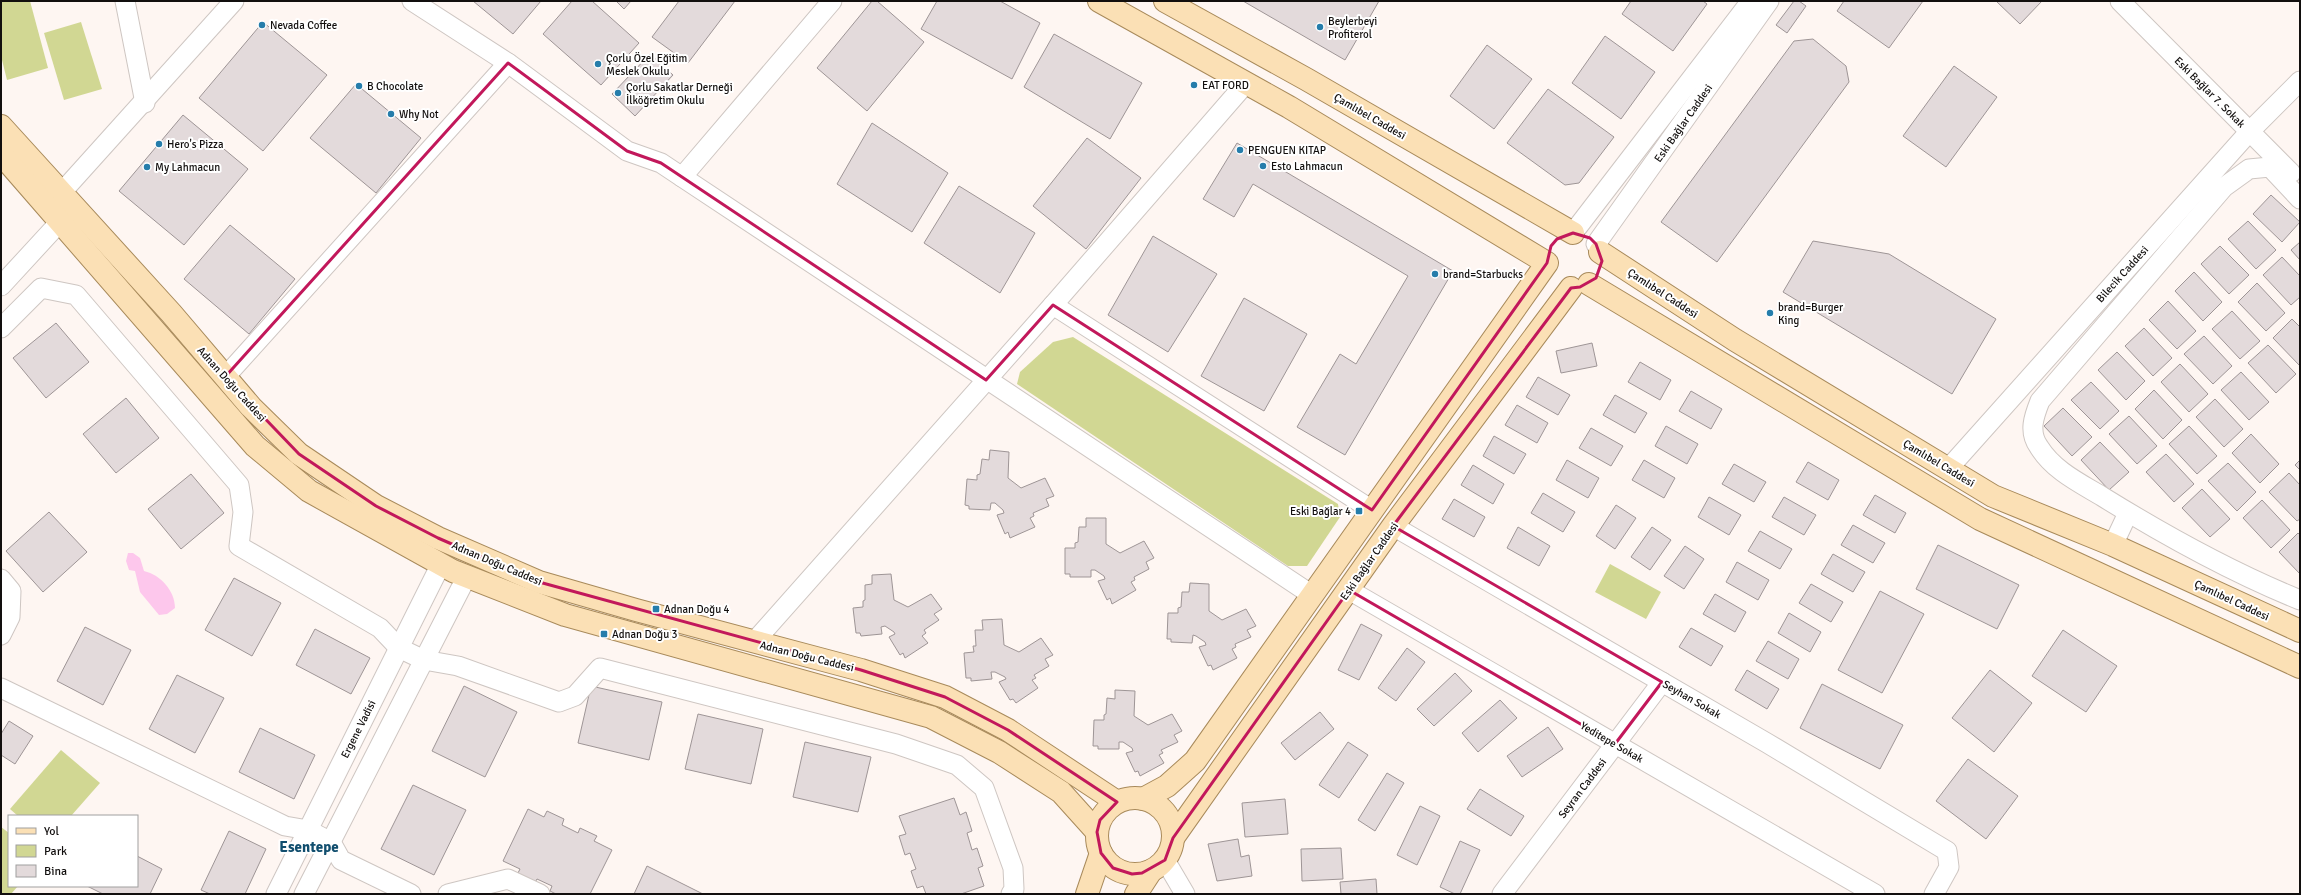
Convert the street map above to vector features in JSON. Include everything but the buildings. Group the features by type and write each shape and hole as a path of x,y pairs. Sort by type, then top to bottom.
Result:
{"main road":[{"path":"1099,1 1246,83 1547,262 1554,279 1580,286 1980,519 2300,667"},
{"name":"Çamlıbel Caddesi","path":"1165,1 1306,79 1573,233"},
{"name":"Adnan Doğu Caddesi","path":"1,126 255,446 310,491 441,564 467,576 565,615 931,717 999,752 1061,792 1099,842"},
{"name":"Adnan Doğu Caddesi","path":"1,154 66,206 251,407 299,454 376,506 438,538 539,582 861,670 945,697 1008,730 1117,802"},
{"path":"1143,799 1167,786 1195,761 1547,262 1548,254 1557,239 1573,233 1590,238 1598,248 1600,270 1580,286"},
{"name":"Çamlıbel Caddesi","path":"1598,248 1735,340 1992,496 2113,545 2300,631"},
{"name":"Eski Bağlar Caddesi","path":"1173,838 1393,526 1580,286"},
{"path":"1087,894 1104,815 1117,802 1130,798 1143,799 1155,804 1165,813 1171,825 1173,838 1171,850 1136,894"},
{"path":"1099,842 1113,868 1122,872 1132,874 1158,865"}],"street":[{"path":"125,1 145,103"},
{"path":"1,286 66,206 145,103 234,1"},
{"path":"412,1 508,63 627,152 661,163 1312,595"},
{"path":"682,177 832,1"},
{"name":"Eski Bağlar Caddesi","path":"1573,233 1751,1"},
{"name":"Eski Bağlar Caddesi","path":"1598,248 1769,1"},
{"name":"Eski Bağlar 7. Sokak","path":"2120,1 2300,182"},
{"path":"225,378 508,63"},
{"name":"Bilecik Caddesi","path":"1948,469 2250,131 2300,81"},
{"path":"754,642 1053,305 1246,83"},
{"path":"2300,199 2270,167 2249,169 2224,187 2040,401 2032,423 2038,446 2055,467 2128,513 2246,578 2300,600"},
{"path":"1,328 41,288 76,295 239,486 243,512 239,546 380,628 399,648 424,660 458,666 559,702 575,696 600,668 896,744 957,765 984,788 1013,868 1014,889 1011,894"},
{"path":"1053,305 1372,510"},
{"path":"2113,545 2128,513"},
{"name":"Seyhan Sokak","path":"1393,526 1662,682 1947,851 1949,867 1934,894"},
{"name":"Ergene Vadisi","path":"276,894 441,564"},
{"path":"304,894 467,576"},
{"path":"1,579 11,592 10,617 1,635"},
{"name":"Yeditepe Sokak","path":"1349,590 1875,894"},
{"path":"380,628 409,629 434,640 458,666"},
{"name":"Seyran Caddesi","path":"1502,894 1662,682"},
{"path":"1,688 285,826 308,830 331,842 341,860"},
{"path":"285,826 298,849 321,861 341,860 411,894"},
{"path":"1158,865 1185,894"},
{"path":"448,894 508,879 540,894"}],"highlighted area":[{"path":"508,63 627,151 661,163 986,380 1053,305 1372,510 1547,263 1551,246 1557,239 1573,233 1590,238 1596,244 1602,261 1596,278 1580,287 1571,288 1393,526 1662,682 1615,744 1349,590 1173,838 1165,860 1142,873 1132,874 1113,868 1101,853 1097,832 1100,820 1117,802 1008,730 945,697 861,670 539,582 438,538 376,506 299,454 225,377"}],"green space":[{"path":"1,1 30,1 48,68 7,80 1,56"},
{"path":"81,22 102,89 64,100 44,33"},
{"path":"1073,337 1338,504 1340,517 1307,566 1288,566 1017,384 1020,372 1053,342"},
{"path":"1610,564 1661,592 1646,619 1595,592"},
{"path":"61,750 100,783 72,815 17,815 10,809"},
{"path":"1,827 8,832 8,887 17,887 11,894 1,894"}],"shaded area":[{"path":"128,553 133,553 140,558 144,571 156,576 170,590 173,596 175,608 167,614 159,615 140,592 135,571 129,570 126,561"}],"place":[{"name":"Nevada Coffee","path":"262,25"},
{"name":"Beylerbeyi Profiterol","path":"1320,27"},
{"name":"Çorlu Özel Eğitim Meslek Okulu","path":"598,64"},
{"name":"EAT FORD","path":"1194,85"},
{"name":"B Chocolate","path":"359,86"},
{"name":"Çorlu Sakatlar Derneği İlköğretim Okulu","path":"618,93"},
{"name":"Why Not","path":"391,114"},
{"name":"Hero's Pizza","path":"159,144"},
{"name":"PENGUEN KITAP","path":"1240,150"},
{"name":"Esto Lahmacun","path":"1263,166"},
{"name":"My Lahmacun","path":"147,167"},
{"name":"brand=Starbucks","path":"1435,274"},
{"name":"brand=Burger King","path":"1770,313"},
{"name":"Eski Bağlar 4","path":"1359,511"},
{"name":"Adnan Doğu 4","path":"656,609"},
{"name":"Adnan Doğu 3","path":"604,634"}],"district":[{"name":"Esentepe","path":"309,847"}]}
